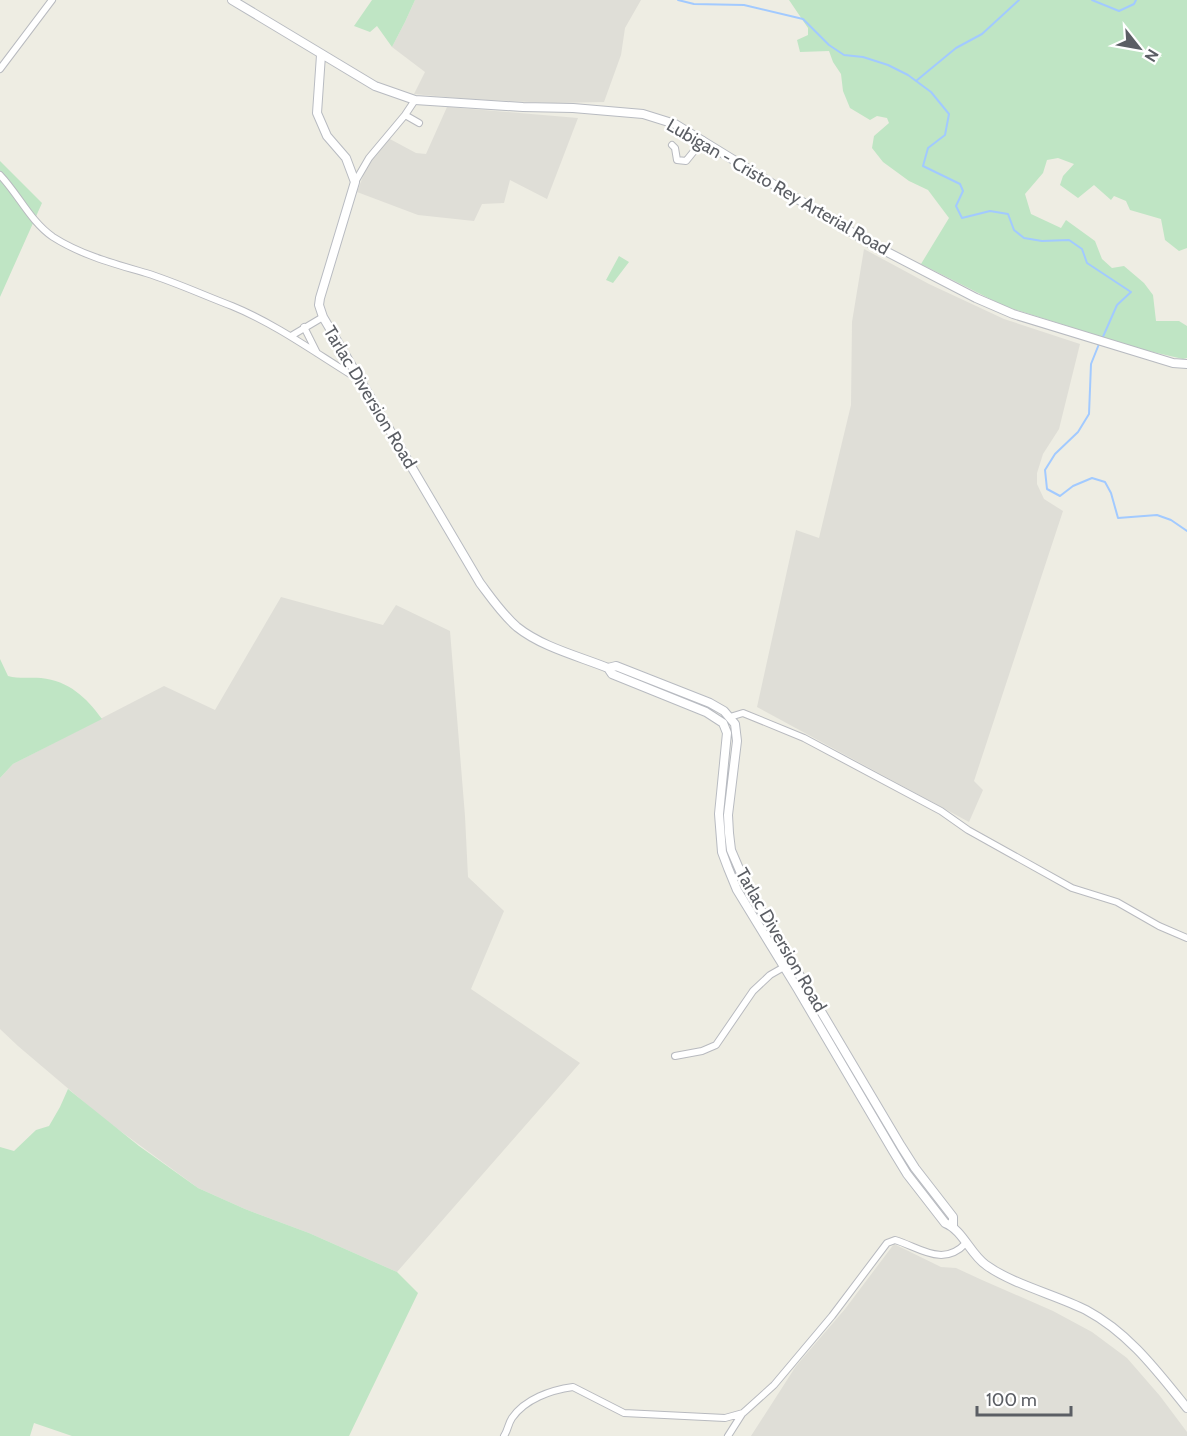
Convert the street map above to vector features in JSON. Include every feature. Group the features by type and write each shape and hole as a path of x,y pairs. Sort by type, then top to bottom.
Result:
{"main road":[{"name":"Lubigan - Cristo Rey Arterial Road","path":"232,0 375,86 415,100 643,114 675,124 866,241 976,298 1052,327 1173,363 1187,364"},
{"path":"321,55 317,113 327,136 346,158 355,182"},
{"name":"Tarlac Diversion Road","path":"355,182 320,298 319,305 323,317 480,583 504,615 535,638 608,668 612,674 727,720 737,732 728,815 732,850 741,875 901,1146 953,1217 953,1226"},
{"name":"Tarlac Diversion Road","path":"727,720 719,814 722,852 737,890 907,1174 945,1223 953,1226 979,1259 994,1270 1086,1311 1118,1332 1150,1362 1187,1408"}],"street":[{"path":"0,69 52,0"},
{"path":"355,182 373,152 415,100"},
{"path":"405,115 419,123"},
{"path":"672,146 675,148 677,160 686,161 703,140"},
{"path":"0,175 34,221 71,247 235,307 291,336 359,379"},
{"path":"291,336 323,317"},
{"path":"304,327 317,354"},
{"path":"727,720 743,713 804,738 941,811 968,830 1072,888 1124,905 1159,926 1187,938"},
{"path":"675,1056 702,1051 716,1045 753,991 770,975 784,967"},
{"path":"728,1436 743,1413 774,1385 832,1316 887,1243 895,1240 929,1255 939,1255 952,1252 966,1243"},
{"path":"504,1436 511,1420 523,1406 541,1396 573,1387 624,1413 725,1418 743,1413"}],"shaded area":[{"path":"415,0 641,0 625,28 621,55 604,102 553,103 414,94 425,72 392,47"},
{"path":"447,107 578,118 547,199 510,180 504,203 482,204 474,221 418,215 357,192 368,163 388,138 416,153 426,154"},
{"path":"864,249 929,284 1004,319 1080,344 1059,429 1043,454 1037,473 1037,484 1044,499 1063,511 974,781 983,790 969,822 757,707 796,530 819,538 851,405 852,322"},
{"path":"281,597 383,625 396,605 450,631 468,877 504,911 471,989 580,1063 397,1272 198,1188 104,1119 0,1029 0,778 13,764 164,686 215,710"},
{"path":"894,1244 941,1267 956,1268 1053,1311 1092,1332 1127,1358 1160,1396 1187,1432 1187,1436 751,1436 796,1366 845,1309"}],"green space":[{"path":"372,0 415,0 392,47 377,26 370,32 354,26"},
{"path":"789,0 1187,0 1187,248 1179,251 1165,240 1161,219 1130,210 1126,201 1114,196 1111,200 1094,185 1078,198 1060,185 1063,176 1074,164 1058,158 1047,160 1043,173 1025,194 1031,214 1061,228 1066,220 1095,241 1102,259 1112,268 1124,266 1144,283 1153,295 1156,321 1179,321 1187,326 1187,358 1140,349 1004,306 921,264 949,218 928,190 909,181 883,162 872,148 874,136 889,123 887,118 877,116 870,120 850,108 843,91 841,74 829,51 800,52 797,40 808,35 808,28"},
{"path":"0,161 42,203 0,297"},
{"path":"619,256 629,262 613,283 606,280"},
{"path":"0,659 8,676 41,678 68,686 83,697 102,719 13,764 0,778"},
{"path":"68,1089 139,1146 198,1188 397,1272 418,1293 349,1436 72,1436 34,1423 30,1436 0,1436 0,1147 14,1151 36,1130 49,1126"}],"waterway":[{"path":"678,0 694,4 744,5 803,19 829,45 844,55 863,57 888,65 908,75 931,92 949,114 945,135 928,148 923,166 960,184 963,191 956,206 962,218 990,211 1008,214 1014,230 1024,238 1042,241 1069,240 1082,249 1087,263 1131,292 1117,305 1102,339"},
{"path":"916,81 956,48 982,34 1019,0"},
{"path":"1092,0 1119,11 1134,4 1136,0"},
{"path":"1099,344 1091,364 1089,414 1078,432 1055,454 1045,470 1047,489 1060,496 1073,486 1092,478 1105,482 1111,493 1118,518 1157,515 1171,520 1187,531"}]}
